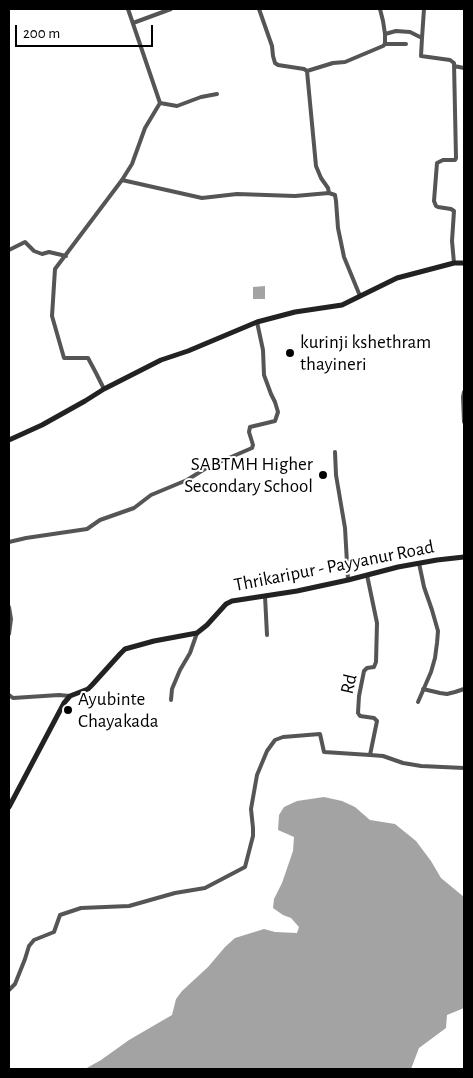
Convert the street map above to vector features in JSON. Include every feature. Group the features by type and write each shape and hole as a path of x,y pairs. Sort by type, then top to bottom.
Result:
{"main road":[{"path":"9,440 42,425 104,389 161,360 188,351 257,322 295,312 342,305 397,278 454,263 464,263"},
{"name":"Thrikaripur - Payyanur Road","path":"197,633 232,600 297,591 398,567 464,557"},
{"path":"9,807 70,696 92,686 125,649 154,641 197,633"}],"street":[{"path":"104,389 88,358 64,358 52,316 55,269 122,180 132,164 145,128 160,103 128,9"},
{"path":"133,22 171,9"},
{"path":"259,9 272,46 272,56 275,63 307,71 333,63 345,62 385,44 406,44"},
{"path":"380,9 385,44"},
{"path":"424,9 421,56 450,60 454,63 456,158 455,160 443,160 437,163 434,202 438,207 454,211 452,241 454,263"},
{"path":"384,34 402,31 410,32 422,38"},
{"path":"454,66 464,68"},
{"path":"307,71 316,166 329,193"},
{"path":"160,103 177,106 201,97 217,94"},
{"path":"122,180 202,198 236,194 295,196 329,193 335,195 338,228 344,257 360,296"},
{"path":"9,250 25,242 34,251 42,254 49,252 66,256"},
{"path":"9,542 87,529 100,520 134,508 151,496 187,480 208,467 252,448 254,445 249,432 250,427 276,421 278,412 264,375 263,350 257,322"},
{"path":"464,392 464,422"},
{"path":"335,452 336,475 345,528 348,580"},
{"path":"418,702 435,658 438,631 419,563"},
{"name":"Rd","path":"367,575 377,623 376,662 374,667 367,668 364,671 358,713 360,716 374,718 377,721 370,755"},
{"path":"265,596 267,635"},
{"path":"9,607 11,619 9,634"},
{"path":"171,700 172,689 190,653 197,633"},
{"path":"423,689 447,694 464,689"},
{"path":"9,695 13,698 70,696"},
{"path":"9,990 14,984 25,960 29,946 34,940 54,932 60,915 81,908 129,906 175,893 205,888 245,867 253,836 251,809 257,775 266,751 275,740 283,737 320,734 324,752 383,756 403,763 421,766 464,768"}],"shaded area":[{"path":"265,286 265,299 253,299 253,287"},
{"path":"324,797 342,801 355,807 370,820 395,824 416,841 441,878 464,897 464,1008 447,1015 446,1028 419,1048 411,1069 85,1069 172,1015 176,999 182,991 235,938 264,929 275,932 297,933 299,927 291,918 273,908 274,899 282,883 293,851 294,837 278,830 279,815 284,807 297,801"}],"place":[{"name":"kurinji kshethram thayineri","path":"290,353"},
{"name":"SABTMH Higher Secondary School","path":"323,475"},
{"name":"Ayubinte Chayakada","path":"68,710"}]}
